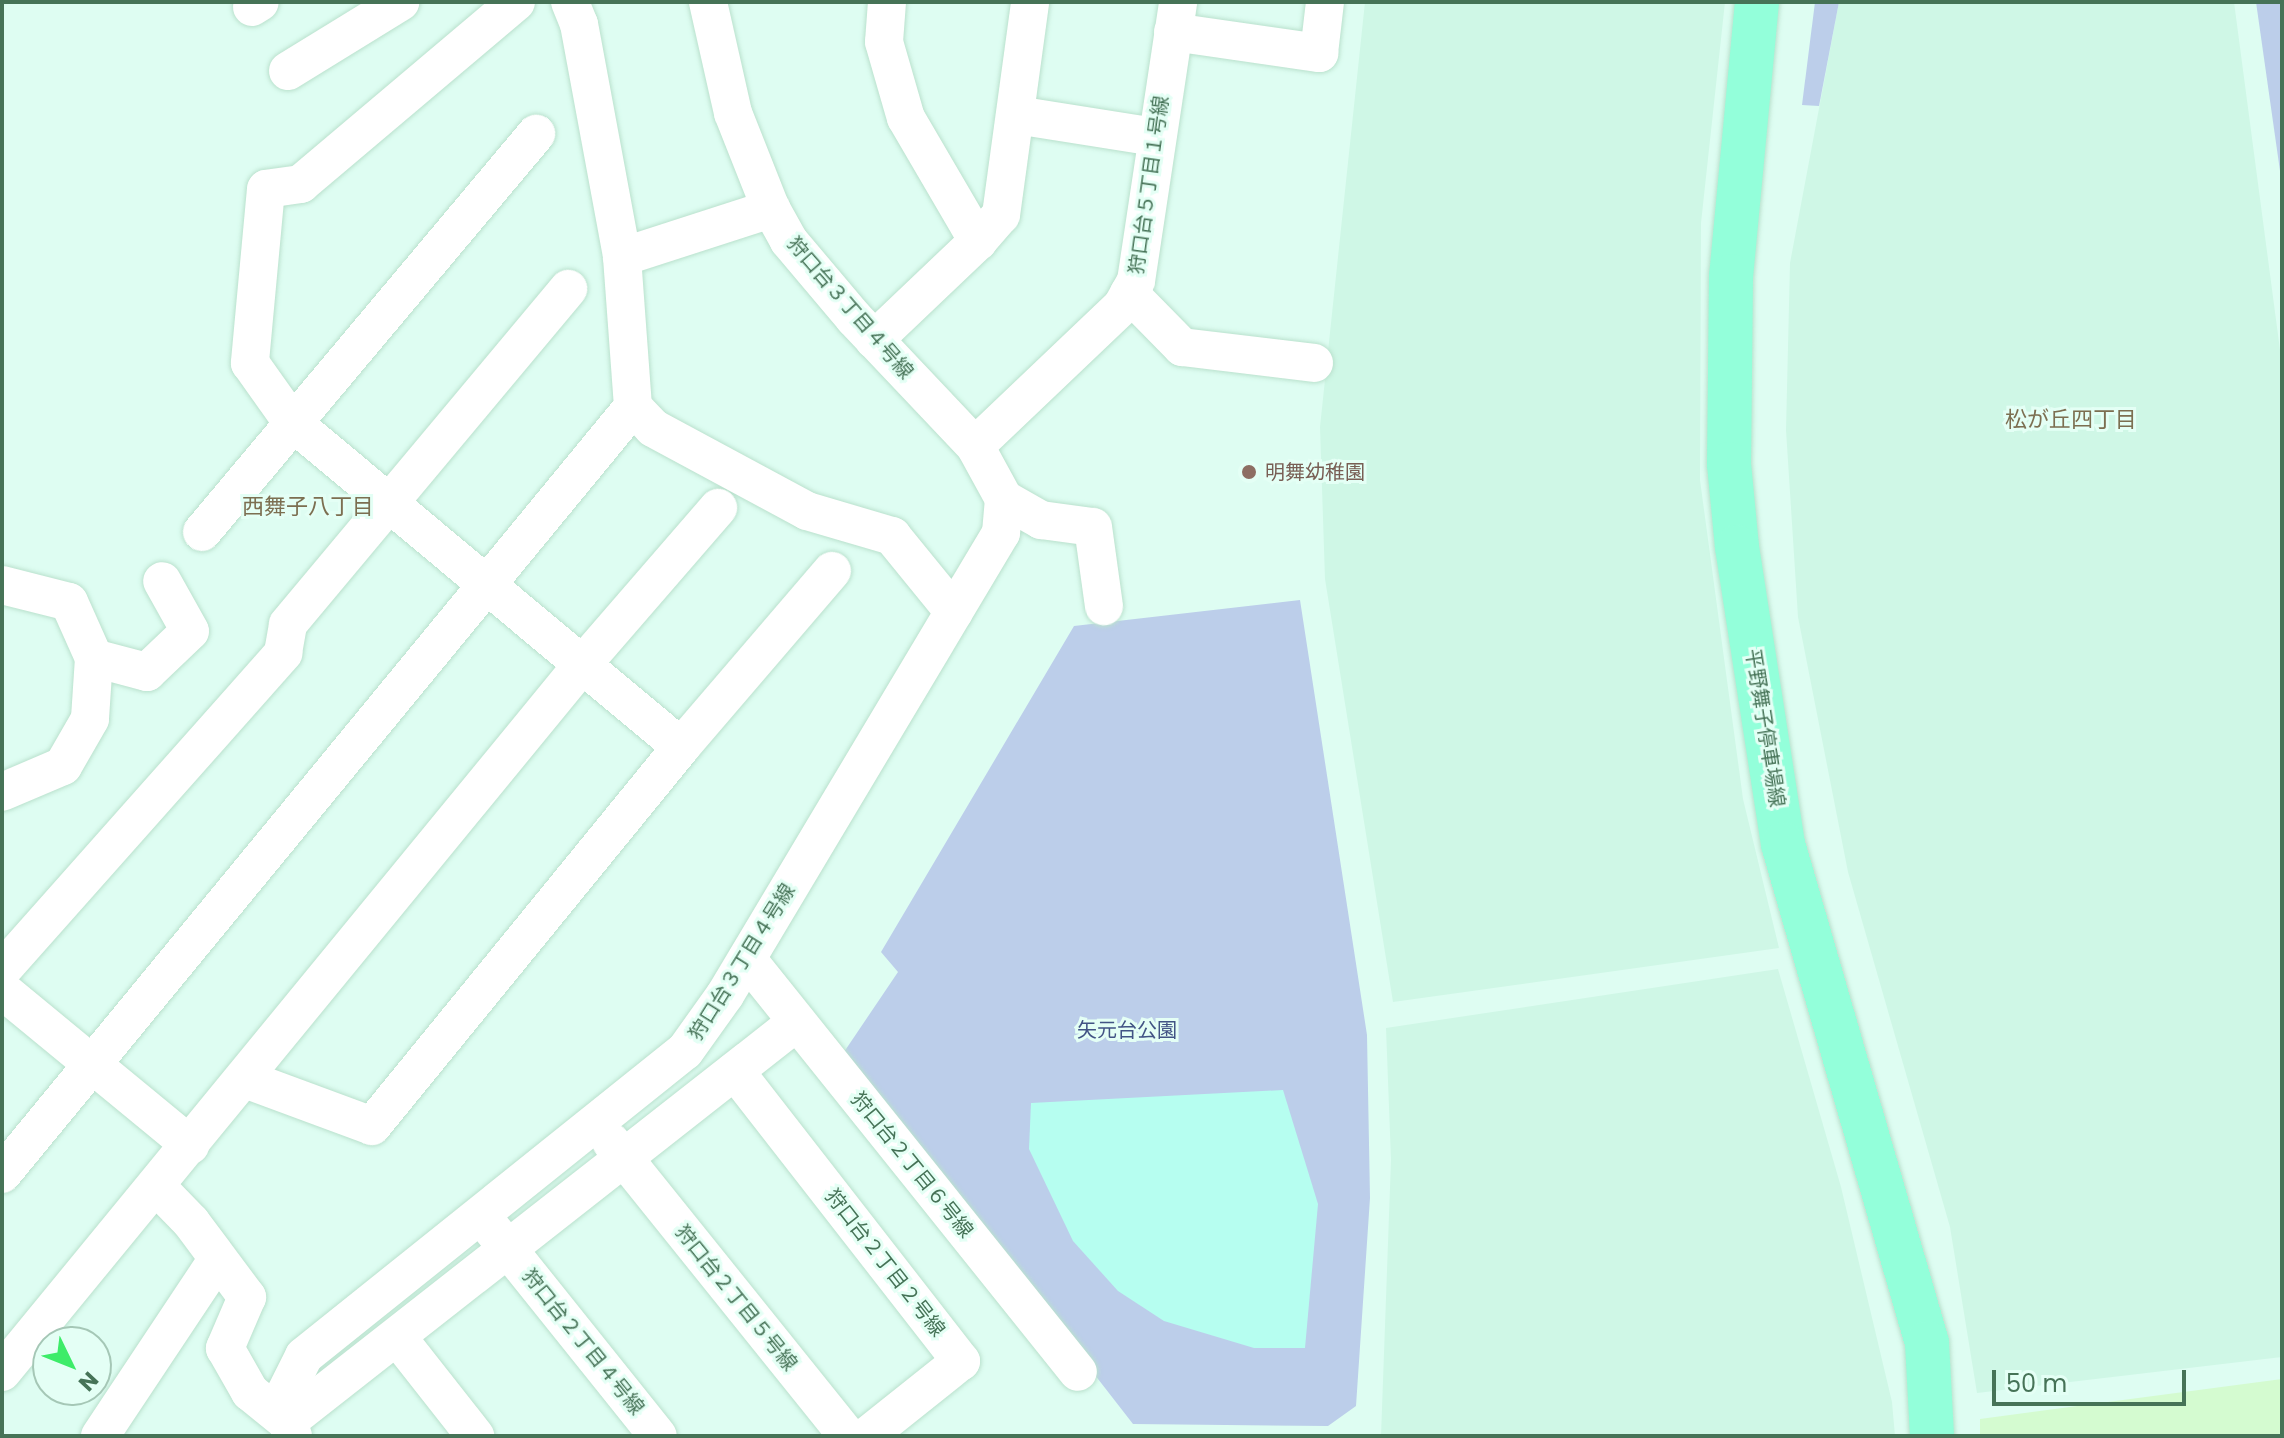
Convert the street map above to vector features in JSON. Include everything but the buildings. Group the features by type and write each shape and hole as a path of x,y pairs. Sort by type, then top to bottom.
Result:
{"main road":[{"name":"平野舞子停車場線","path":"1757,2 1731,276 1729,464 1737,547 1783,844 1927,1343 1932,1436"},
{"name":"平野舞子停車場線","path":"1775,2 1745,274 1744,334 1750,464 1769,655 1816,881 1936,1313 1948,1436"}],"street":[{"path":"288,71 400,2"},
{"path":"516,2 301,184 266,189 250,363 292,422 681,747"},
{"path":"570,2 579,24 622,257 633,407 653,428 794,504 892,536 954,612"},
{"name":"狩口台３丁目４号線","path":"290,1429 285,1394 304,1356 685,1051 747,959 1001,533 1004,499 975,446 874,340 789,241 771,209 733,113 708,2"},
{"path":"887,2 884,42 906,118 978,241"},
{"path":"874,340 1001,215 1030,2"},
{"path":"1175,17 1319,53 1325,2"},
{"name":"狩口台５丁目１号線","path":"975,446 1122,306 1136,281 1175,17"},
{"path":"1016,115 1155,137"},
{"path":"202,532 536,134"},
{"path":"622,257 771,209"},
{"path":"2,970 283,653 288,624 568,289"},
{"path":"1129,293 1182,347 1314,363"},
{"path":"2,1174 633,407"},
{"path":"1004,499 1041,520 1093,527 1104,606"},
{"path":"2,1372 157,1187 582,665 718,508"},
{"path":"245,1079 372,1126 681,747 832,571"},
{"path":"94,658 147,672 190,631 162,581"},
{"path":"2,585 69,602 94,658 90,719 63,766 2,792"},
{"name":"狩口台２丁目６号線","path":"747,959 1078,1372"},
{"path":"2,990 190,1145"},
{"path":"157,1187 191,1222 247,1297 225,1348 250,1392 290,1429 508,1249 797,1022"},
{"name":"狩口台２丁目２号線","path":"735,1071 961,1361 867,1436"},
{"name":"狩口台２丁目５号線","path":"597,1124 847,1436"},
{"name":"狩口台２丁目４号線","path":"481,1217 658,1436"},
{"path":"100,1436 217,1260"},
{"path":"398,1338 475,1436"}],"shaded area":[{"path":"1365,2 1725,2 1701,223 1700,480 1743,799 1779,948 1393,1002 1325,579 1320,427"},
{"path":"1839,2 2234,2 2282,365 2282,1357 1977,1393 1950,1227 1848,872 1798,617 1786,430 1790,263"},
{"path":"1778,969 1841,1187 1892,1402 1895,1436 1381,1436 1391,1160 1386,1028"},
{"path":"2282,1379 2282,1436 1980,1436 1980,1419"}],"green space":[{"path":"1815,2 1839,2 1819,106 1802,105"},
{"path":"2256,2 2282,2 2282,178 2281,178"},
{"name":"矢元台公園","path":"1300,600 1367,1035 1370,1198 1356,1406 1328,1426 1133,1424 844,1052 898,972 881,952 1074,626"}],"sand":[{"path":"1283,1090 1318,1204 1305,1348 1254,1348 1164,1321 1118,1291 1073,1241 1029,1149 1031,1103"}],"place":[{"name":"明舞幼稚園","path":"1249,472"}],"district":[{"name":"松が丘四丁目","path":"2071,420"},
{"name":"西舞子八丁目","path":"308,507"}]}
